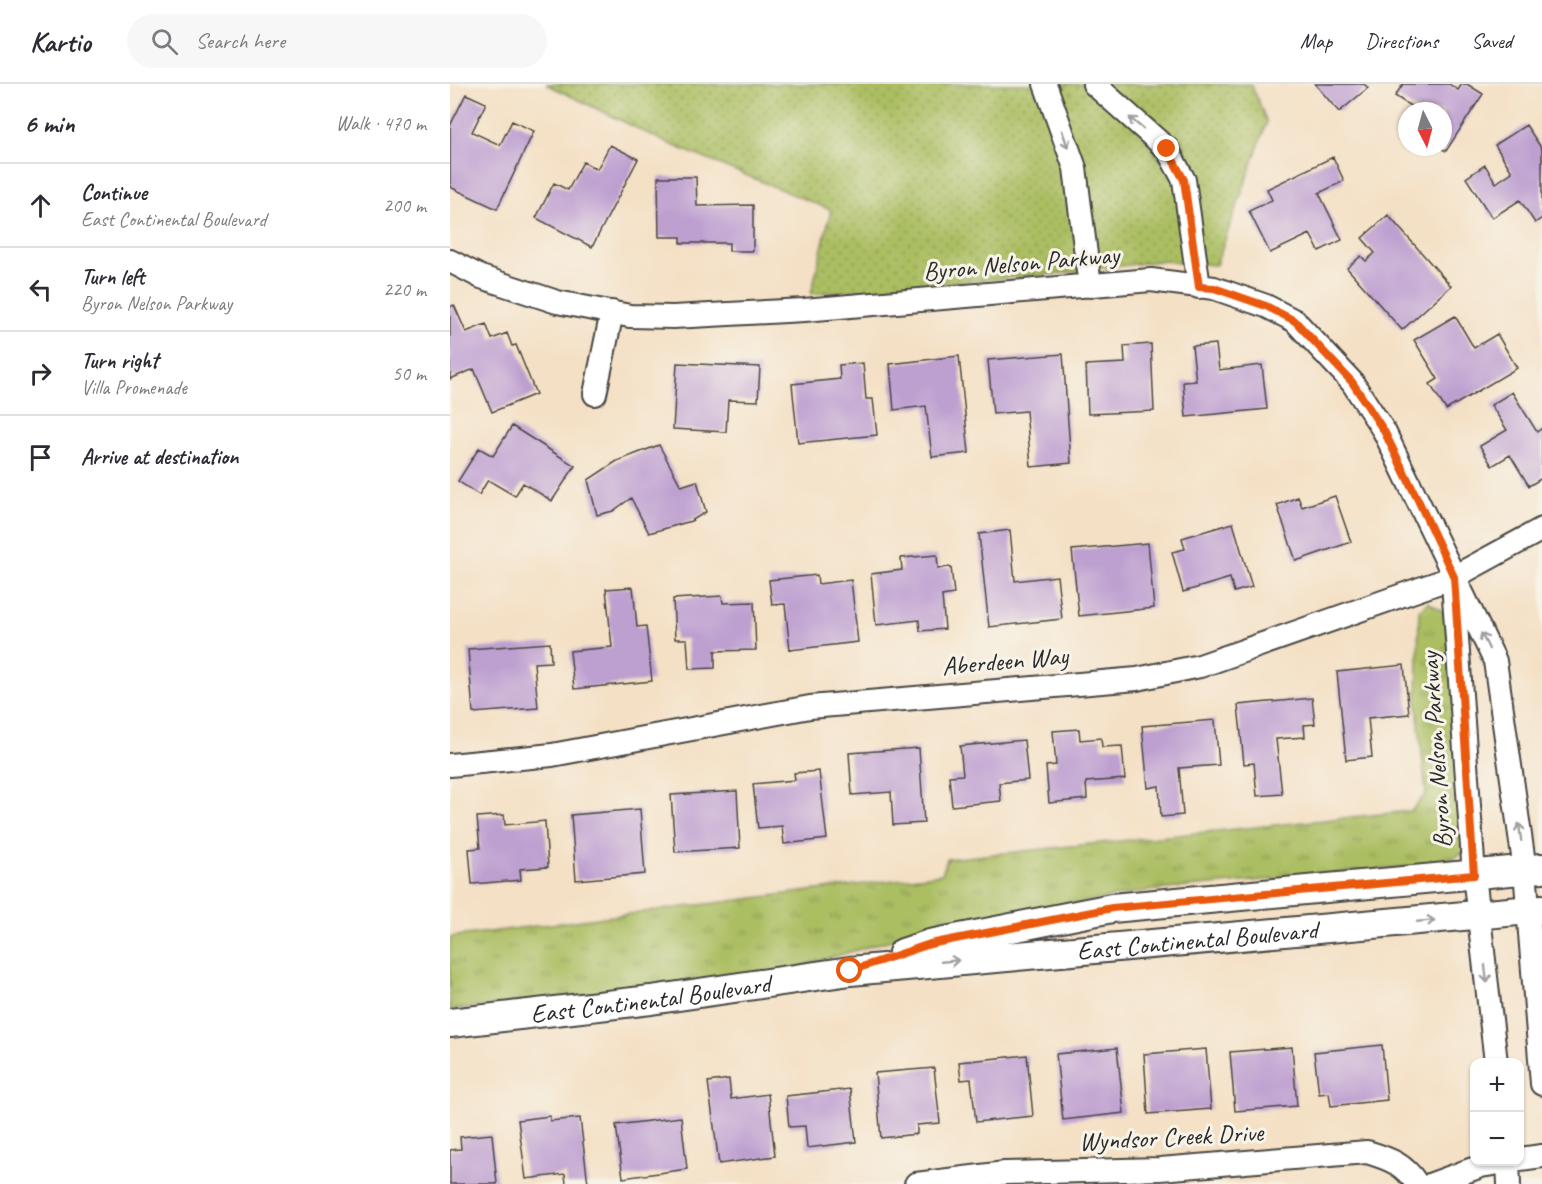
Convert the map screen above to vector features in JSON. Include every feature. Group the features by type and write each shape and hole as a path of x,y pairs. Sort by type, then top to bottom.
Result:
{"main road":[{"name":"East Continental Boulevard","path":"850,971 930,944 1112,908 1534,869"},
{"name":"East Continental Boulevard","path":"450,1023 640,1001 850,971 1536,910"}],"street":[{"path":"1045,84 1075,168 1090,286"},
{"path":"1094,84 1167,149 1184,180 1199,287"},
{"name":"Byron Nelson Parkway","path":"450,261 481,277 557,302 630,316 673,317 793,311 1151,280 1214,288 1266,306 1295,321 1352,382 1384,431 1495,661 1534,869 1542,1084"},
{"path":"595,394 612,312"},
{"name":"Aberdeen Way","path":"450,765 552,755 810,707 1137,679 1222,658 1454,577 1542,529"},
{"name":"Byron Nelson Parkway","path":"1454,577 1474,875 1496,1058"},
{"name":"Wyndsor Creek Drive","path":"916,1184 1005,1173 1101,1177 1160,1169 1367,1152 1394,1160 1410,1172 1417,1184"},
{"path":"1524,1158 1542,1156"},
{"path":"1432,1184 1481,1166"},
{"path":"1507,1166 1509,1184"}],"green space":[{"path":"546,84 1251,84 1267,122 1216,265 1160,261 1058,274 811,294 831,210 667,143"},
{"path":"1428,602 1447,614 1467,850 1446,863 1146,891 915,933 782,972 450,1010 450,937 942,874 947,859 1411,811 1426,794 1417,706 1419,610"}],"building":[{"path":"1315,84 1364,84 1368,88 1339,112"},
{"path":"1403,84 1449,84 1458,90 1462,84 1467,84 1483,94 1452,142 1452,102 1404,102 1395,96"},
{"path":"466,94 486,103 472,132 500,145 512,121 534,131 497,209 450,187 450,126"},
{"path":"1526,125 1542,149 1542,218 1535,223 1520,200 1492,218 1466,178 1485,165 1496,183 1512,172 1495,145"},
{"path":"610,145 638,159 592,247 536,218 554,183 568,190 583,162 597,169"},
{"path":"1333,157 1344,181 1319,193 1342,240 1319,251 1310,234 1270,253 1249,211 1272,200 1267,189"},
{"path":"658,177 696,177 697,206 753,205 753,251 729,251 729,243 681,243 681,237 659,237"},
{"path":"1388,215 1451,286 1402,330 1347,268 1361,256 1366,261 1375,253 1362,238"},
{"path":"454,305 466,332 486,324 492,339 507,333 512,346 516,345 536,394 492,412 474,369 450,379 450,307"},
{"path":"1455,316 1474,348 1497,334 1517,368 1446,410 1430,384 1438,379 1414,340"},
{"path":"1151,344 1154,411 1088,414 1086,365 1125,363 1124,346"},
{"path":"1216,344 1219,370 1262,365 1267,409 1186,417 1183,382 1196,381 1192,346"},
{"path":"1063,354 1071,463 1031,467 1026,411 993,414 988,360"},
{"path":"959,356 969,453 932,457 926,406 894,410 890,364"},
{"path":"677,363 760,367 758,401 728,400 726,432 673,429"},
{"path":"863,363 866,399 873,399 877,435 798,443 792,384 840,379 839,365"},
{"path":"1512,392 1537,432 1542,428 1542,478 1529,486 1510,455 1492,466 1480,446 1507,430 1491,405"},
{"path":"512,426 575,466 552,501 523,483 515,496 488,480 479,495 458,481 479,448 493,456"},
{"path":"659,445 681,486 697,481 706,512 691,521 649,533 631,498 613,511 597,515 588,480 617,461"},
{"path":"1335,496 1351,542 1296,561 1277,505 1298,497 1302,507"},
{"path":"1233,523 1252,587 1234,592 1230,578 1183,592 1172,552 1185,549 1182,538"},
{"path":"1010,530 1015,581 1057,576 1062,619 989,627 979,534"},
{"path":"1148,543 1154,608 1079,616 1072,550"},
{"path":"937,555 938,568 951,567 954,594 942,596 945,629 920,631 919,620 876,625 871,574 902,570 901,558"},
{"path":"817,575 818,584 851,580 858,642 790,650 785,604 772,605 769,580"},
{"path":"633,587 637,627 646,626 652,681 574,689 570,651 612,647 606,589"},
{"path":"722,596 723,603 754,602 756,650 715,651 715,668 689,669 687,639 675,639 673,599"},
{"path":"550,643 551,662 534,663 538,708 473,713 468,649"},
{"path":"1404,665 1409,714 1368,718 1372,757 1346,760 1337,672"},
{"path":"1312,698 1315,724 1304,725 1305,737 1276,739 1282,794 1257,796 1254,763 1244,764 1238,705"},
{"path":"1215,720 1219,765 1179,768 1183,815 1161,817 1159,786 1148,788 1142,726"},
{"path":"1079,729 1080,740 1101,738 1102,747 1122,746 1125,779 1086,782 1087,799 1049,803 1046,766 1056,765 1053,731"},
{"path":"1024,740 1028,780 999,783 1001,801 952,806 949,776 963,775 960,746"},
{"path":"919,748 924,823 893,825 891,792 852,795 849,753"},
{"path":"819,771 827,839 784,844 782,826 758,828 753,784 795,780 794,773"},
{"path":"737,791 740,848 675,852 671,795"},
{"path":"640,809 645,874 576,880 571,815"},
{"path":"504,815 505,825 545,821 548,867 520,869 521,880 472,884 469,849 480,848 477,817"},
{"path":"1382,1045 1387,1100 1331,1106 1329,1093 1319,1094 1314,1052"},
{"path":"1292,1047 1297,1106 1235,1111 1230,1052"},
{"path":"1117,1048 1124,1113 1063,1120 1056,1054"},
{"path":"1206,1049 1211,1109 1148,1114 1144,1054"},
{"path":"1027,1055 1033,1116 976,1122 971,1079 961,1080 959,1062"},
{"path":"934,1068 940,1123 917,1125 917,1134 881,1138 875,1073"},
{"path":"729,1079 731,1099 768,1094 775,1156 719,1164 708,1082"},
{"path":"850,1089 856,1142 807,1148 805,1126 789,1127 786,1096"},
{"path":"550,1116 550,1121 580,1118 588,1184 566,1184 565,1174 526,1179 518,1120"},
{"path":"681,1117 687,1169 623,1178 616,1125"},
{"path":"492,1134 497,1184 450,1184 450,1150 461,1149 460,1137"}],"route":[{"path":"850,971 930,944 1112,908 1474,875 1453,590 1454,577 1384,431 1352,382 1295,321 1266,306 1214,288 1199,287 1184,180 1167,149"}]}
